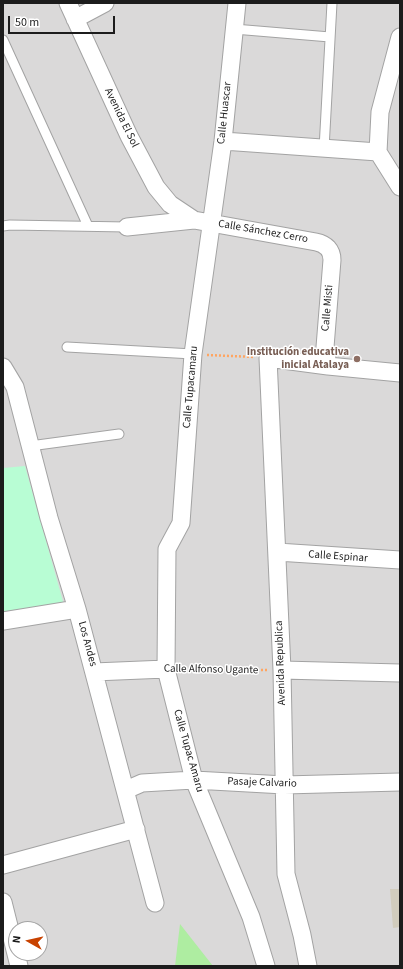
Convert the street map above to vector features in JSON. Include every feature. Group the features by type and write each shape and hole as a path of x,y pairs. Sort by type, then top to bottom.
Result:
{"street":[{"name":"Avenida El Sol","path":"68,3 129,136 156,187 170,204 202,221"},
{"path":"75,19 105,3"},
{"name":"Calle Huascar","path":"202,221 223,141 237,3"},
{"path":"400,37 380,112 378,152 400,187"},
{"path":"223,141 378,152"},
{"path":"127,227 202,221"},
{"name":"Calle Sánchez Cerro","path":"202,221 321,243 330,250"},
{"name":"Calle Tupacamaru","path":"167,549 181,523 202,221"},
{"name":"Calle Misti","path":"328,366 325,347 332,260 330,250"},
{"path":"268,358 400,373"},
{"name":"Avenida Republica","path":"268,358 282,670 286,874 302,935 308,966"},
{"name":"Los Andes","path":"3,366 30,446 49,518 77,610 155,903"},
{"name":"Calle Tupac Amaru","path":"167,549 166,669 194,780 251,917 266,966"},
{"name":"Calle Espinar","path":"277,552 400,560"},
{"path":"3,621 77,610"},
{"name":"Calle Alfonso Ugante","path":"94,672 166,669"},
{"path":"282,670 400,672"},
{"name":"Pasaje Calvario","path":"126,790 142,783 194,780 284,785 400,782"},
{"path":"3,865 136,829"},
{"path":"3,902 19,966"}],"lane":[{"path":"324,148 332,3"},
{"path":"234,29 330,37"},
{"path":"3,40 88,226"},
{"path":"3,226 127,227"},
{"path":"67,347 193,354"},
{"path":"30,446 119,434"}],"path":[{"path":"193,354 268,358"},
{"name":"Calle Alfonso Ugante","path":"166,669 282,670"}],"shaded area":[{"path":"3,3 400,3 400,966 3,966"}],"green space":[{"path":"25,466 64,605 3,616 3,468"},
{"path":"180,924 213,966 175,966"}],"building":[{"path":"390,889 400,889 400,927 393,928"}],"place":[{"name":"Institución educativa inicial Atalaya","path":"357,359"}]}
